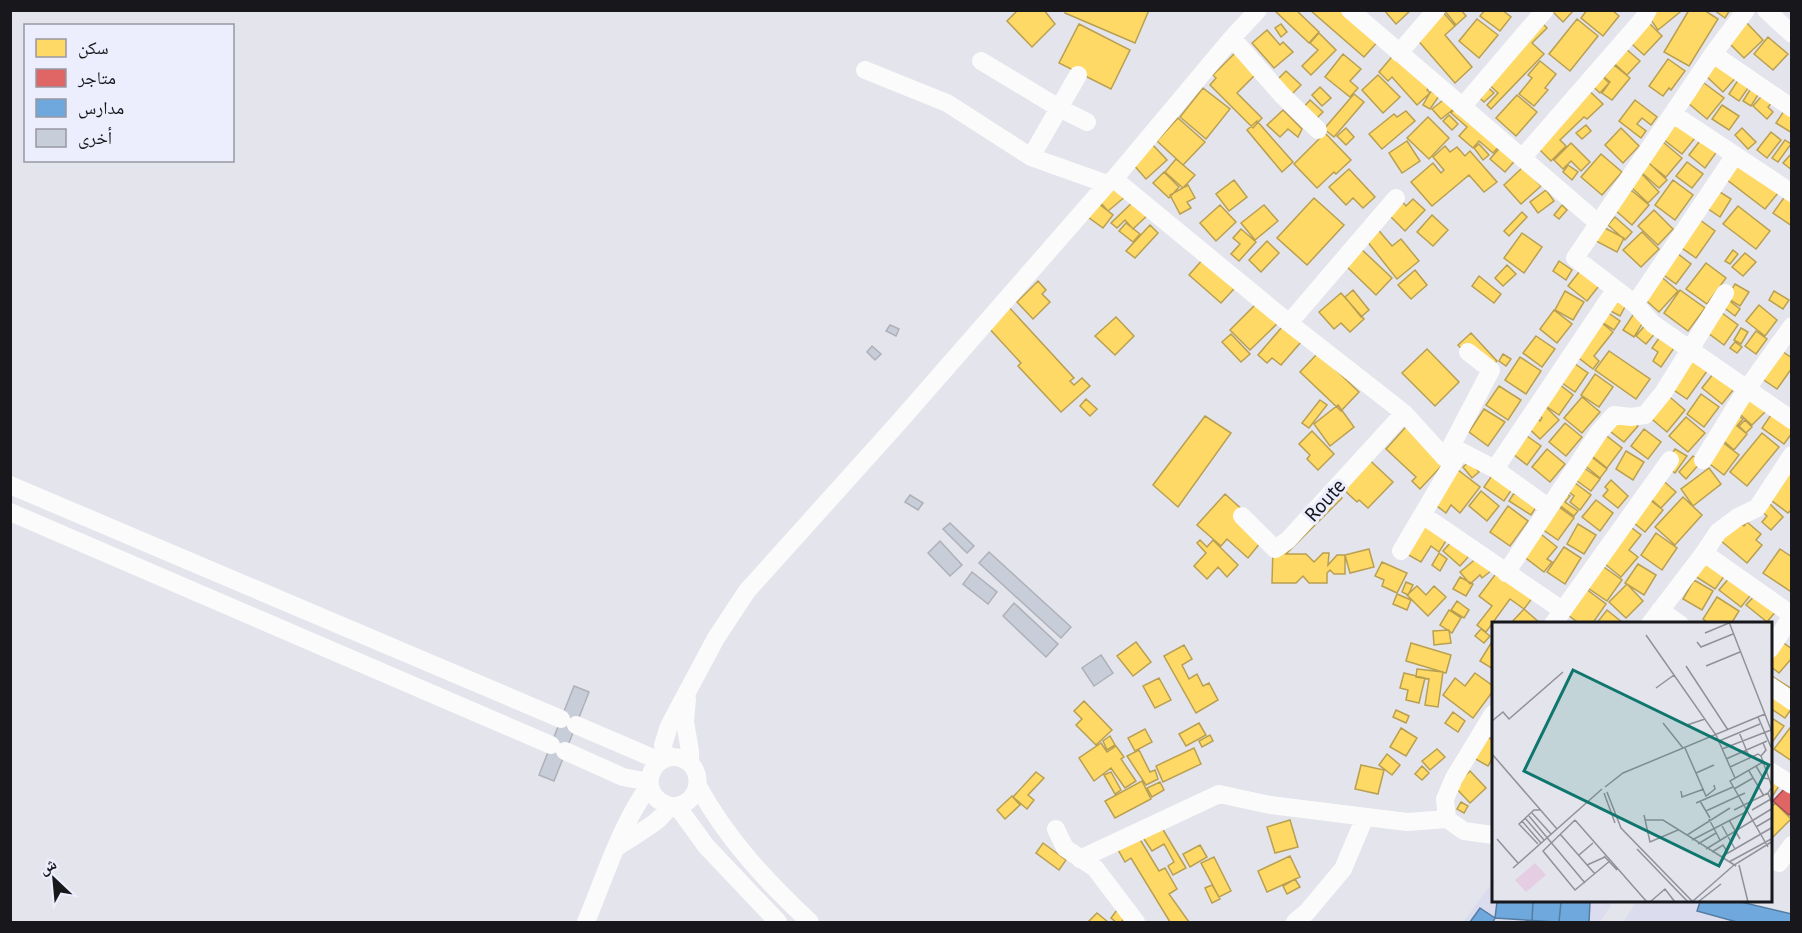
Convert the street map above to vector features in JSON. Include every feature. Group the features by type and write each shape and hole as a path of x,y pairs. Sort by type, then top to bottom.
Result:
{"street":[{"path":"586,922 616,847 649,784 653,768 662,760 667,731 716,638 747,591 899,423 1258,10"},
{"path":"1350,10 1598,223"},
{"path":"1399,53 1436,10"},
{"path":"1462,107 1545,10"},
{"path":"1746,10 1713,54 1575,258 1635,304 1653,324 1791,420"},
{"path":"1766,10 1791,34"},
{"path":"1522,158 1641,14"},
{"path":"1232,38 1318,130"},
{"path":"1713,54 1791,108"},
{"path":"981,61 1059,108 1087,122"},
{"path":"865,70 946,103 1031,157 1111,181 1404,413 1445,458 1491,370 1468,352"},
{"path":"1031,157 1078,75"},
{"path":"1672,114 1791,192"},
{"path":"1635,304 1735,155"},
{"path":"1289,323 1396,198"},
{"path":"1494,469 1615,290"},
{"path":"1506,573 1599,432 1614,416 1645,415 1663,393 1725,293"},
{"path":"1703,460 1746,390 1791,326"},
{"name":"Route","path":"1242,516 1275,549 1288,540 1404,413"},
{"path":"1401,551 1424,516 1460,452 1494,469 1548,507"},
{"path":"1673,622 1655,617 1718,532 1738,517 1756,508 1791,455"},
{"path":"1424,516 1506,573 1555,620 1670,460"},
{"path":"10,485 568,722 662,760 675,758 690,764 695,770 698,786 731,837 810,922"},
{"path":"10,512 623,777 649,784 656,799 674,806 706,846 778,922"},
{"path":"1704,553 1791,616 1772,646"},
{"path":"1772,687 1791,700"},
{"path":"687,694 685,722 690,746 690,764"},
{"path":"1447,819 1444,799 1454,778 1492,716"},
{"path":"1772,772 1791,785"},
{"path":"616,847 654,823 674,806 684,804 693,797 698,786"},
{"path":"1080,859 1219,794 1270,805 1407,822 1447,819 1464,831 1492,835"},
{"path":"1295,922 1307,912 1343,869 1365,817"},
{"path":"1056,829 1065,848 1095,868 1136,922"},
{"path":"1780,863 1791,845"}],"shaded area":[{"path":"1489,887 1492,887 1492,903 1612,903 1600,922 1463,922"},
{"path":"1635,903 1745,903 1792,914 1791,922 1623,922"}],"building: سكن":[{"path":"1018,10 1044,10 1055,24 1032,47 1007,21"},
{"path":"1066,10 1149,10 1135,43 1065,13"},
{"path":"1274,10 1296,10 1319,32 1309,43"},
{"path":"1310,10 1346,10 1380,39 1364,57"},
{"path":"1384,10 1411,10 1396,24"},
{"path":"1444,10 1461,10 1466,16 1456,25"},
{"path":"1485,10 1502,10 1511,17 1500,31 1480,16"},
{"path":"1551,10 1574,10 1563,22"},
{"path":"1587,10 1612,10 1619,16 1603,36 1581,18"},
{"path":"1644,10 1679,10 1680,12 1658,30"},
{"path":"1689,10 1704,10 1718,19 1689,66 1664,52"},
{"path":"1714,10 1730,10 1725,18"},
{"path":"1442,11 1455,26 1445,35 1472,67 1455,83 1415,37"},
{"path":"1642,16 1662,36 1644,55 1623,36"},
{"path":"1477,19 1498,35 1479,58 1459,41"},
{"path":"1538,19 1547,28 1532,43 1544,54 1491,109 1487,105 1498,93 1482,78"},
{"path":"1577,19 1598,36 1570,71 1549,54"},
{"path":"1746,22 1763,40 1744,58 1727,41"},
{"path":"1079,24 1130,50 1111,89 1059,63"},
{"path":"1281,24 1287,32 1281,37 1275,28"},
{"path":"1267,30 1280,45 1283,42 1293,52 1274,68 1252,43"},
{"path":"1319,33 1336,50 1311,75 1302,66 1318,50 1310,43"},
{"path":"1768,37 1788,54 1773,70 1754,54"},
{"path":"1618,42 1640,61 1627,75 1606,56"},
{"path":"1237,51 1258,72 1237,93 1262,118 1253,128 1210,85 1216,78 1213,75"},
{"path":"1396,52 1433,83 1427,90 1430,93 1417,105 1392,77 1388,81 1379,72"},
{"path":"1343,54 1361,69 1350,81 1358,88 1350,97 1325,77"},
{"path":"1721,56 1740,73 1723,92 1704,74"},
{"path":"1668,59 1685,71 1671,90 1669,88 1663,96 1649,86"},
{"path":"1540,61 1556,74 1545,88 1548,90 1534,106 1519,94 1532,78 1528,75"},
{"path":"1614,65 1630,78 1612,100 1602,93 1610,82 1604,77"},
{"path":"1286,71 1301,85 1291,95 1276,81"},
{"path":"1742,74 1753,81 1739,101 1729,94"},
{"path":"1378,75 1400,97 1383,113 1362,90"},
{"path":"1603,77 1609,83 1600,93 1586,80"},
{"path":"1481,81 1494,93 1484,102 1471,90"},
{"path":"1755,82 1763,87 1751,106 1743,101"},
{"path":"1581,83 1603,104 1587,119 1584,117 1560,140 1566,146 1551,161 1529,139"},
{"path":"1704,83 1724,98 1707,119 1688,103"},
{"path":"1320,87 1331,98 1322,106 1312,95"},
{"path":"1203,88 1230,109 1206,139 1180,117"},
{"path":"1431,91 1439,96 1430,109 1423,105"},
{"path":"1766,91 1775,99 1768,107 1773,112 1767,119 1753,106"},
{"path":"1452,93 1460,104 1441,119 1432,109"},
{"path":"1354,94 1364,102 1334,137 1324,129"},
{"path":"1517,95 1537,112 1516,136 1496,118"},
{"path":"1310,100 1323,112 1316,119 1303,108"},
{"path":"1635,100 1657,117 1651,125 1642,118 1637,124 1646,131 1641,138 1619,121"},
{"path":"1722,105 1739,116 1729,130 1712,119"},
{"path":"1788,105 1792,107 1792,133 1776,123"},
{"path":"1456,107 1503,142 1493,153 1479,141 1473,148 1459,136 1467,127 1451,113"},
{"path":"1283,110 1302,129 1298,137 1288,129 1280,137 1267,125"},
{"path":"1406,111 1415,121 1382,149 1369,134 1394,114 1397,117"},
{"path":"1449,115 1458,124 1452,130 1443,121"},
{"path":"1428,117 1449,138 1429,159 1407,138"},
{"path":"1680,117 1700,132 1682,154 1663,139"},
{"path":"1178,118 1205,142 1183,165 1157,141"},
{"path":"1257,121 1293,162 1282,172 1247,130"},
{"path":"1586,125 1591,131 1582,139 1576,133"},
{"path":"1346,128 1354,137 1346,145 1337,136"},
{"path":"1621,128 1639,146 1623,163 1605,145"},
{"path":"1742,128 1756,142 1748,149 1735,135"},
{"path":"1771,132 1781,140 1767,158 1757,150"},
{"path":"1325,133 1351,160 1317,188 1294,164"},
{"path":"1702,138 1718,150 1705,168 1689,155"},
{"path":"1785,140 1791,144 1778,162 1772,158"},
{"path":"1407,141 1420,161 1402,173 1389,153"},
{"path":"1663,142 1682,158 1666,177 1647,162"},
{"path":"1151,143 1167,160 1146,179 1132,163"},
{"path":"1504,143 1519,156 1505,172 1490,159"},
{"path":"1571,143 1590,162 1581,171 1571,161 1563,169 1554,160"},
{"path":"1479,144 1489,155 1483,160 1474,148"},
{"path":"1445,146 1450,152 1457,147 1465,156 1470,151 1497,182 1484,192 1469,175 1432,206 1411,182 1433,163 1441,173 1444,170 1433,157"},
{"path":"1740,153 1783,187 1765,209 1722,176"},
{"path":"1792,153 1792,170 1783,163"},
{"path":"1601,154 1622,172 1602,195 1581,177"},
{"path":"1176,159 1195,175 1183,188 1165,172"},
{"path":"1687,162 1703,174 1692,188 1676,176"},
{"path":"1649,163 1667,180 1659,188 1641,172"},
{"path":"1568,165 1578,172 1572,180 1563,172"},
{"path":"1523,167 1541,186 1521,204 1504,185"},
{"path":"1349,169 1375,197 1363,208 1353,198 1346,205 1329,187"},
{"path":"1164,172 1179,187 1169,198 1153,183"},
{"path":"1642,174 1659,192 1648,203 1630,186"},
{"path":"1234,180 1247,197 1229,211 1216,194"},
{"path":"1673,180 1693,195 1675,220 1655,205"},
{"path":"1117,185 1126,196 1108,211 1099,201"},
{"path":"1188,185 1195,198 1187,202 1191,208 1180,214 1170,195"},
{"path":"1712,187 1731,199 1720,217 1701,204"},
{"path":"1792,188 1792,226 1773,213"},
{"path":"1546,190 1554,201 1538,213 1530,202"},
{"path":"1631,190 1649,205 1632,225 1615,210"},
{"path":"1137,198 1151,212 1133,229 1125,220 1117,228 1111,223"},
{"path":"1314,198 1344,225 1307,265 1277,238"},
{"path":"1400,199 1406,206 1413,199 1425,210 1405,231 1387,213"},
{"path":"1099,204 1113,215 1103,228 1088,217"},
{"path":"1220,205 1236,222 1216,241 1200,223"},
{"path":"1264,205 1278,221 1255,240 1241,223"},
{"path":"1562,205 1567,210 1559,219 1554,215"},
{"path":"1738,206 1770,231 1756,249 1723,224"},
{"path":"1654,210 1673,229 1658,245 1638,226"},
{"path":"1522,212 1527,217 1509,236 1504,231"},
{"path":"1432,215 1448,230 1433,246 1417,232"},
{"path":"1615,217 1632,232 1625,240 1608,225"},
{"path":"1696,217 1715,231 1696,258 1676,244"},
{"path":"1126,223 1140,234 1133,242 1119,231"},
{"path":"1150,225 1158,233 1135,258 1126,251"},
{"path":"1375,226 1392,246 1401,239 1419,261 1397,279 1363,236"},
{"path":"1603,227 1624,238 1617,252 1596,241"},
{"path":"1241,229 1256,242 1239,261 1231,254 1240,244 1233,238"},
{"path":"1642,232 1659,249 1641,267 1623,250"},
{"path":"1522,233 1542,247 1524,273 1504,258"},
{"path":"1267,241 1279,253 1261,272 1249,260"},
{"path":"1358,246 1392,278 1376,295 1342,262"},
{"path":"1211,250 1243,279 1221,303 1189,275"},
{"path":"1673,250 1691,264 1676,284 1658,271"},
{"path":"1733,250 1738,254 1730,264 1725,261"},
{"path":"1745,253 1756,262 1743,276 1732,267"},
{"path":"1559,261 1572,270 1566,280 1553,271"},
{"path":"1706,263 1726,278 1707,304 1686,289"},
{"path":"1507,265 1516,274 1503,286 1495,278"},
{"path":"1583,267 1602,282 1587,301 1568,286"},
{"path":"1415,270 1427,285 1411,299 1398,285"},
{"path":"1658,274 1678,291 1659,312 1639,294"},
{"path":"1479,276 1501,294 1494,303 1472,286"},
{"path":"1038,281 1046,290 1042,294 1050,302 1033,319 1017,302"},
{"path":"1735,284 1749,292 1740,306 1727,298"},
{"path":"1353,290 1369,310 1361,317 1345,297"},
{"path":"1680,290 1705,308 1688,331 1664,313"},
{"path":"1565,291 1584,302 1573,320 1555,310"},
{"path":"1774,291 1789,300 1783,309 1769,300"},
{"path":"1341,293 1364,319 1350,332 1341,323 1334,329 1319,312"},
{"path":"1632,294 1620,316 1603,307"},
{"path":"1265,295 1282,319 1250,350 1230,330"},
{"path":"1727,299 1740,309 1735,316 1722,306"},
{"path":"1007,305 1074,378 1070,381 1074,385 1082,378 1090,386 1061,412 1018,366 1021,363 986,325"},
{"path":"1759,305 1777,320 1765,336 1746,321"},
{"path":"1601,308 1620,321 1614,330 1595,318"},
{"path":"1637,309 1647,316 1634,337 1623,330"},
{"path":"1554,310 1572,324 1557,343 1540,329"},
{"path":"1718,310 1738,325 1724,345 1704,330"},
{"path":"1116,317 1134,336 1115,355 1095,336"},
{"path":"1652,317 1662,325 1646,344 1636,336"},
{"path":"1597,319 1613,332 1594,356 1599,361 1593,369 1571,352"},
{"path":"1282,327 1301,342 1281,365 1272,358 1267,363 1258,355"},
{"path":"1741,328 1748,332 1741,344 1734,340"},
{"path":"1756,331 1767,339 1756,354 1745,346"},
{"path":"1471,333 1497,361 1484,373 1458,345"},
{"path":"1231,334 1250,354 1241,362 1222,342"},
{"path":"1536,336 1555,349 1542,367 1523,353"},
{"path":"1659,338 1674,348 1661,367 1653,361 1658,352 1652,348"},
{"path":"1735,342 1742,347 1737,353 1730,348"},
{"path":"1777,348 1792,358 1792,368 1777,389 1758,376"},
{"path":"1427,349 1459,382 1435,406 1402,373"},
{"path":"1609,351 1650,379 1636,399 1595,370"},
{"path":"1689,352 1710,367 1687,399 1669,387"},
{"path":"1318,353 1359,392 1341,411 1300,372"},
{"path":"1503,354 1511,359 1506,366 1499,361"},
{"path":"1520,357 1541,371 1526,394 1505,380"},
{"path":"1568,359 1588,373 1575,392 1562,383"},
{"path":"1721,364 1741,380 1722,404 1702,388"},
{"path":"1595,374 1613,387 1599,407 1581,395"},
{"path":"1555,381 1573,395 1559,415 1540,402"},
{"path":"1499,386 1521,400 1508,420 1486,405"},
{"path":"1752,390 1770,407 1752,425 1734,409"},
{"path":"1665,393 1685,410 1667,432 1647,415"},
{"path":"1701,394 1719,407 1704,427 1687,414"},
{"path":"1582,397 1600,412 1582,433 1564,418"},
{"path":"1086,399 1097,409 1090,416 1080,406"},
{"path":"1320,400 1327,405 1309,428 1302,423"},
{"path":"1542,403 1559,420 1540,439 1522,422 1532,412 1540,421 1542,418 1534,411"},
{"path":"1779,403 1792,412 1792,433 1784,444 1762,428"},
{"path":"1338,405 1354,427 1330,446 1314,424"},
{"path":"1484,409 1505,422 1488,446 1469,432"},
{"path":"1619,411 1638,426 1624,442 1606,428"},
{"path":"1735,413 1743,419 1737,426 1747,434 1734,450 1717,435"},
{"path":"1205,416 1231,433 1178,507 1153,485"},
{"path":"1686,417 1705,433 1688,452 1669,436"},
{"path":"1412,420 1448,459 1420,489 1412,481 1416,477 1386,449"},
{"path":"1745,420 1752,427 1746,433 1739,426"},
{"path":"1565,423 1582,437 1566,456 1549,442"},
{"path":"1644,429 1661,442 1648,459 1631,446"},
{"path":"1312,431 1334,454 1318,470 1307,459 1310,455 1299,444"},
{"path":"1603,433 1622,448 1607,468 1587,452"},
{"path":"1762,433 1779,447 1747,486 1730,472"},
{"path":"1527,436 1541,446 1527,465 1513,454"},
{"path":"1717,438 1739,455 1724,475 1702,458"},
{"path":"1547,449 1565,464 1550,482 1532,467"},
{"path":"1675,449 1687,456 1675,473 1664,465"},
{"path":"1626,451 1644,462 1633,480 1616,469"},
{"path":"1362,453 1393,482 1368,508 1359,500 1357,502 1341,487"},
{"path":"1589,455 1607,469 1600,478 1583,464"},
{"path":"1693,456 1701,462 1686,479 1679,472"},
{"path":"1792,459 1792,509 1788,513 1764,495"},
{"path":"1470,461 1479,472 1472,478 1463,467"},
{"path":"1581,466 1600,479 1591,491 1573,478"},
{"path":"1498,467 1518,480 1504,501 1484,487"},
{"path":"1709,468 1721,484 1693,506 1681,489"},
{"path":"1458,470 1480,487 1460,513 1451,505 1446,513 1433,503"},
{"path":"1659,477 1676,492 1661,508 1644,493"},
{"path":"1571,480 1591,495 1580,510 1570,502 1574,496 1564,488"},
{"path":"1611,480 1628,496 1618,508 1603,496 1608,490 1605,487"},
{"path":"1332,488 1342,498 1286,554 1306,554 1314,562 1323,553 1329,553 1328,565 1337,555 1345,555 1345,574 1334,574 1330,570 1327,573 1327,583 1309,583 1303,576 1296,583 1272,583 1273,547"},
{"path":"1481,491 1499,506 1487,521 1469,506"},
{"path":"1563,491 1570,496 1565,502 1578,511 1574,516 1555,502"},
{"path":"1514,493 1536,507 1531,515 1509,501"},
{"path":"1225,494 1246,513 1261,542 1248,558 1227,539 1221,546 1197,525"},
{"path":"1645,496 1663,510 1645,532 1634,523"},
{"path":"1683,497 1702,515 1675,545 1655,527"},
{"path":"1596,500 1613,513 1600,531 1582,517"},
{"path":"1767,501 1783,517 1771,530 1762,522 1767,516 1759,509"},
{"path":"1555,504 1574,518 1558,540 1539,527"},
{"path":"1508,506 1528,521 1510,546 1490,532"},
{"path":"1736,520 1744,526 1747,522 1761,534 1756,540 1762,545 1747,563 1720,540"},
{"path":"1425,521 1449,536 1439,552 1431,546 1421,562 1405,553"},
{"path":"1578,524 1596,535 1584,554 1567,544"},
{"path":"1628,525 1641,535 1629,550 1638,557 1621,577 1600,560"},
{"path":"1537,531 1557,547 1547,559 1552,562 1544,572 1519,553"},
{"path":"1460,532 1477,547 1460,566 1443,551"},
{"path":"1656,533 1677,548 1662,570 1641,555"},
{"path":"1200,540 1207,547 1213,540 1238,565 1227,577 1218,567 1207,579 1194,566 1206,553 1197,543"},
{"path":"1564,547 1581,558 1565,584 1547,572"},
{"path":"1369,549 1374,567 1350,573 1345,555"},
{"path":"1780,549 1792,557 1792,589 1790,591 1763,573"},
{"path":"1484,552 1496,567 1482,578 1480,575 1470,584 1460,572"},
{"path":"1439,553 1447,559 1440,571 1432,565"},
{"path":"1710,555 1730,568 1715,589 1695,576"},
{"path":"1382,562 1407,573 1397,593 1382,586 1384,580 1375,576"},
{"path":"1638,564 1656,575 1644,595 1625,583"},
{"path":"1601,565 1622,580 1607,601 1585,586"},
{"path":"1736,570 1757,587 1741,607 1719,590"},
{"path":"1498,571 1533,597 1524,609 1510,599 1486,632 1477,625 1492,606 1479,596"},
{"path":"1460,577 1473,584 1466,596 1453,589"},
{"path":"1694,580 1713,591 1702,610 1683,599"},
{"path":"1406,582 1413,585 1408,595 1402,592"},
{"path":"1627,584 1643,601 1626,618 1609,602"},
{"path":"1417,586 1426,595 1434,586 1446,597 1428,616 1407,595"},
{"path":"1582,586 1606,604 1593,622 1577,622 1564,612"},
{"path":"1397,594 1411,600 1407,610 1393,604"},
{"path":"1756,594 1777,610 1767,622 1746,605"},
{"path":"1717,597 1739,611 1732,622 1707,622 1703,619"},
{"path":"1457,601 1469,610 1464,618 1451,610"},
{"path":"1524,609 1539,622 1512,622"},
{"path":"1449,610 1461,618 1452,633 1440,625"},
{"path":"1607,610 1622,622 1598,622"},
{"path":"1481,629 1490,636 1484,643 1475,636"},
{"path":"1449,630 1451,643 1434,645 1433,631"},
{"path":"1778,639 1792,649 1792,658 1779,673 1772,668 1772,646"},
{"path":"1136,642 1151,662 1133,676 1117,656"},
{"path":"1492,642 1492,668 1480,661"},
{"path":"1411,643 1451,655 1446,673 1406,661"},
{"path":"1184,645 1192,659 1182,665 1189,679 1197,674 1203,686 1209,683 1218,700 1196,713 1164,656"},
{"path":"1417,669 1443,672 1438,707 1425,705 1429,679 1416,677"},
{"path":"1404,673 1425,678 1419,703 1406,700 1408,690 1400,688"},
{"path":"1475,673 1492,685 1492,692 1473,718 1443,695 1455,678 1465,686"},
{"path":"1159,678 1171,700 1155,708 1143,686"},
{"path":"1772,678 1792,689 1792,708 1785,718 1772,709"},
{"path":"1084,701 1112,730 1096,745 1076,725 1082,719 1074,711"},
{"path":"1396,710 1409,716 1406,723 1393,717"},
{"path":"1453,712 1465,721 1458,732 1445,723"},
{"path":"1772,718 1784,726 1772,742"},
{"path":"1199,723 1206,735 1186,746 1179,734"},
{"path":"1401,728 1417,738 1406,756 1390,747"},
{"path":"1790,728 1792,729 1792,761 1774,749"},
{"path":"1145,729 1152,742 1135,751 1128,738"},
{"path":"1210,735 1213,741 1202,747 1199,741"},
{"path":"1483,735 1492,740 1492,759 1488,766 1472,757"},
{"path":"1110,736 1115,745 1107,750 1103,741"},
{"path":"1101,743 1107,752 1116,746 1124,757 1121,759 1136,781 1125,788 1111,768 1094,781 1079,758"},
{"path":"1194,748 1201,764 1163,782 1156,766"},
{"path":"1437,749 1445,757 1430,770 1422,761"},
{"path":"1139,750 1150,772 1155,770 1158,779 1146,785 1127,756"},
{"path":"1387,754 1400,765 1392,775 1379,765"},
{"path":"1772,764 1787,773 1772,797"},
{"path":"1361,765 1384,770 1378,794 1355,789"},
{"path":"1422,766 1429,773 1422,780 1415,774"},
{"path":"1470,771 1486,788 1470,803 1454,786"},
{"path":"1036,772 1044,778 1028,795 1034,800 1027,809 1013,797"},
{"path":"1111,772 1121,790 1115,794 1104,775"},
{"path":"1142,781 1151,799 1115,818 1105,801"},
{"path":"1160,782 1164,790 1152,797 1147,788"},
{"path":"1012,796 1020,805 1005,819 997,810"},
{"path":"1461,802 1468,806 1464,813 1457,809"},
{"path":"1775,803 1791,819 1772,838 1772,806"},
{"path":"1290,820 1298,847 1275,853 1267,827"},
{"path":"1162,828 1186,868 1173,875 1168,866 1174,862 1164,844 1152,851 1142,836"},
{"path":"1138,836 1159,871 1165,868 1177,889 1169,894 1189,922 1170,922 1131,858 1125,862 1117,848"},
{"path":"1043,843 1066,860 1059,870 1036,853"},
{"path":"1200,845 1207,857 1190,867 1183,854"},
{"path":"1290,856 1300,877 1267,892 1258,871"},
{"path":"1214,857 1231,891 1219,897 1201,863"},
{"path":"1295,879 1300,887 1287,894 1283,886"},
{"path":"1212,885 1220,899 1212,903 1205,888"},
{"path":"1117,910 1125,918 1121,922 1116,922 1111,918"},
{"path":"1097,913 1108,922 1088,922"}],"building: متاجر":[{"path":"1785,788 1792,794 1792,812 1789,815 1773,801"}],"building: مدارس":[{"path":"1497,903 1590,903 1589,922 1495,918"},
{"path":"1533,903 1561,903 1559,922 1532,921"},
{"path":"1700,903 1745,903 1792,914 1792,922 1737,922 1697,911"},
{"path":"1480,908 1495,918 1493,922 1470,922"}],"building: أخرى":[{"path":"890,325 899,329 896,336 886,331"},
{"path":"872,346 881,354 875,360 867,352"},
{"path":"910,495 923,503 918,510 905,502"},
{"path":"950,523 974,546 967,553 943,529"},
{"path":"940,541 962,565 950,576 928,553"},
{"path":"989,552 1071,627 1061,638 979,563"},
{"path":"972,572 997,592 988,604 963,584"},
{"path":"1014,603 1058,644 1046,657 1003,616"},
{"path":"1101,655 1113,673 1094,686 1082,668"},
{"path":"574,686 589,692 554,781 539,775"}]}
